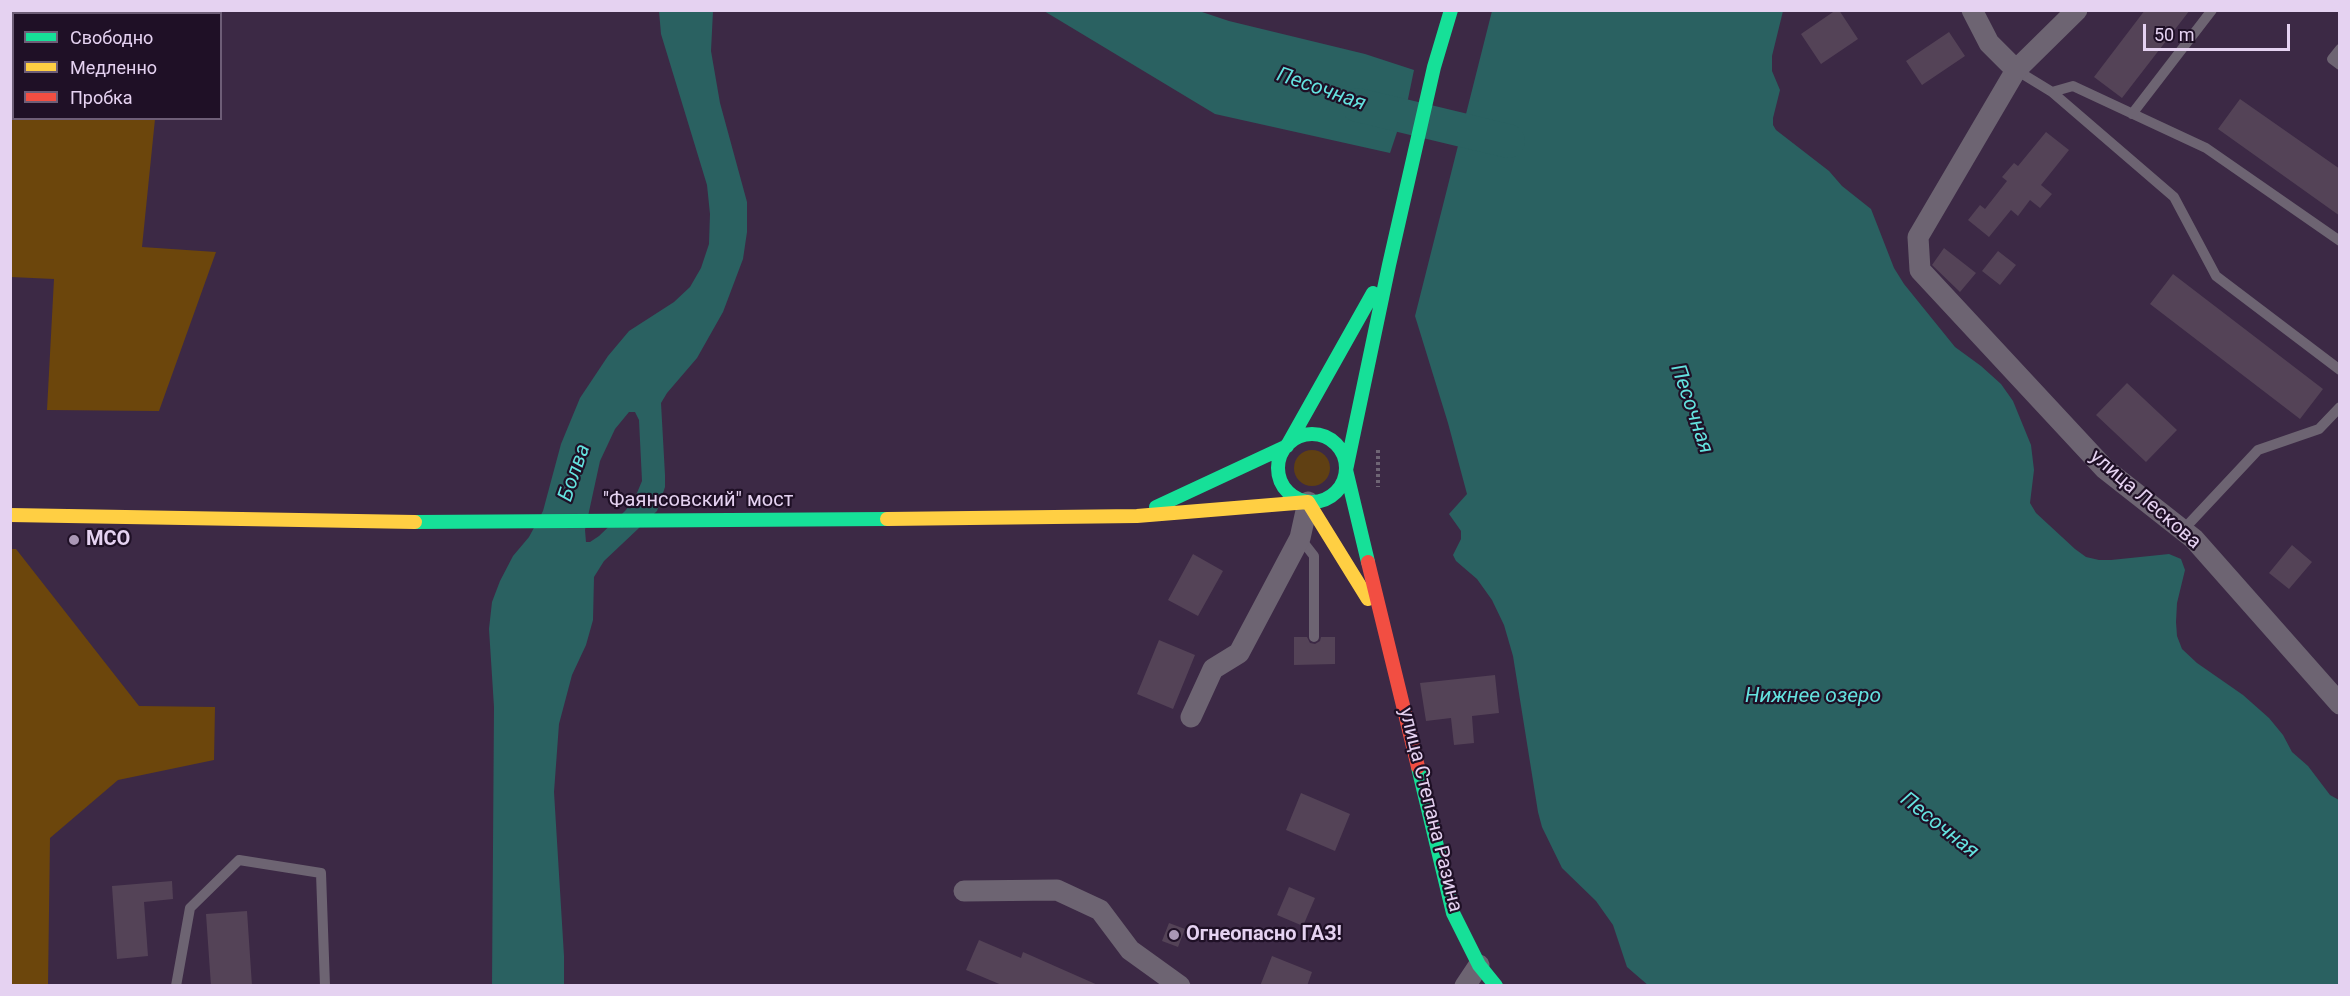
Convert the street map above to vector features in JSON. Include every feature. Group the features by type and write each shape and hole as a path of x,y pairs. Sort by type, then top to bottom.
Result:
{"main road":[{"path":"1389,265 1278,465 1283,485 1298,499 1308,502 1319,501 1338,491 1344,481 1389,265 1434,67 1451,10"},
{"path":"1137,516 1287,446 1304,435 1325,436 1341,450 1346,460 1346,470"},
{"name":"улица Степана Разина","path":"1346,470 1454,913 1479,965 1496,986"},
{"path":"1308,502 1384,627"},
{"name":"\"Фаянсовский\" мост","path":"10,515 347,522 834,520 1137,516 1308,502"}],"street":[{"path":"1972,10 1989,43 2016,70 2077,10"},
{"name":"улица Лескова","path":"2016,70 1918,237 1920,270 2105,470 2194,539 2340,704"},
{"path":"1191,717 1214,669 1239,653 1300,538 1308,502"},
{"path":"964,891 1057,890 1100,910 1130,950 1180,986"},
{"path":"1465,986 1479,965"}],"lane":[{"path":"2132,114 2212,10"},
{"path":"2340,49 2332,59 2340,65"},
{"path":"2016,70 2052,92 2174,197 2216,276 2340,370"},
{"path":"2052,92 2073,86 2206,148 2340,242"},
{"path":"2183,530 2258,450 2319,429 2340,406"},
{"path":"1300,538 1314,556 1314,637"},
{"path":"176,986 190,908 239,860 321,873 325,986"}],"path":[{"path":"1378,439 1378,497"}],"shaded area":[{"path":"10,11 215,11 12,12 12,120 155,120 142,247 216,252 159,411 47,410 54,279 11,277"},
{"path":"1312,450 1325,455 1330,468 1325,481 1312,486 1299,481 1294,468 1299,455"},
{"path":"11,549 16,549 139,706 215,707 214,760 118,780 50,838 48,985 11,985"}],"water":[{"name":"Болва","path":"659,11 713,11 711,51 720,103 747,202 747,232 743,259 723,312 697,358 661,403 665,487 657,511 604,561 594,577 593,620 586,645 572,675 559,724 554,792 564,985 492,986 494,707 489,629 492,602 513,556 529,537 543,511 561,444 580,398 608,356 629,331 674,302 690,287 701,268 709,244 710,214 707,185 661,34","holes":["629,412 635,412 639,420 642,481 634,500 625,511 599,536 586,542 585,530 600,461 615,429"]},
{"path":"1044,11 1199,11 1229,21 1365,54 1414,70 1408,99 1390,153 1215,114"},
{"name":"Нижнее озеро","path":"1492,11 1783,11 1772,56 1772,71 1780,90 1773,125 1776,130 1829,171 1842,186 1871,209 1894,268 1904,284 1955,347 2001,384 2013,401 2031,445 2034,470 2030,503 2036,513 2086,557 2111,560 2169,554 2181,559 2185,570 2177,603 2176,622 2177,636 2182,649 2197,663 2243,695 2269,718 2283,735 2292,752 2308,766 2330,795 2339,800 2339,985 1649,986 1627,967 1613,925 1596,901 1562,868 1542,827 1513,656 1504,625 1492,600 1477,579 1456,561 1453,555 1461,539 1461,531 1449,514 1467,494 1415,316"}],"building":[{"path":"1839,10 1858,39 1821,64 1801,34"},
{"path":"2145,10 2190,10 2122,98 2094,77"},
{"path":"1949,32 1965,56 1922,85 1906,61"},
{"path":"2240,99 2340,169 2340,216 2218,129"},
{"path":"2046,132 2069,150 2041,185 2052,194 2040,208 2030,200 2018,216 2011,210 1989,237 1968,220 1980,205 1985,209 2007,181 2002,177 2014,163 2018,166"},
{"path":"1944,248 1976,273 1960,292 1932,265"},
{"path":"1998,251 2016,265 2000,285 1982,271"},
{"path":"2173,274 2323,389 2300,419 2150,304"},
{"path":"2127,383 2177,430 2146,462 2096,415"},
{"path":"2292,545 2312,562 2289,589 2269,573"},
{"path":"1193,554 1223,571 1198,616 1168,600"},
{"path":"1294,637 1307,637 1310,643 1315,644 1320,641 1321,637 1335,637 1335,664 1294,665"},
{"path":"1159,640 1195,655 1173,709 1137,694"},
{"path":"1495,675 1499,713 1472,716 1474,743 1454,745 1451,718 1426,721 1420,683"},
{"path":"1301,793 1350,814 1335,851 1286,830"},
{"path":"172,881 173,899 144,902 148,956 117,959 112,886"},
{"path":"1289,887 1315,898 1303,926 1277,915"},
{"path":"247,911 252,986 211,986 206,914"},
{"name":"Огнеопасно ГАЗ!","path":"1169,923 1185,929 1178,947 1162,941"},
{"path":"979,940 1021,958 1023,952 1100,986 1004,986 966,970"},
{"path":"1272,956 1312,972 1307,986 1260,986"}],"waterway":[{"name":"Песочная","path":"1358,105 1508,141"}],"traffic: fast":[{"path":"1368,562 1346,470 1434,67 1451,10"},
{"path":"1287,446 1373,293"},
{"path":"1312,434 1325,437 1336,444 1343,455 1346,468 1343,481 1336,492 1325,499 1312,502 1299,499 1288,492 1281,481 1278,468 1281,455 1288,444 1299,437 1312,434"},
{"path":"1156,507 1287,446"},
{"path":"415,522 887,519"},
{"path":"1418,767 1453,913 1479,965 1496,986"}],"traffic: slow":[{"path":"887,519 1137,516 1308,502"},
{"path":"1308,502 1368,599"},
{"path":"10,515 415,522"}],"traffic: jam":[{"path":"1368,562 1418,767"}],"place":[{"name":"МСО","path":"74,540"},
{"name":"Огнеопасно ГАЗ!","path":"1174,935"}]}
